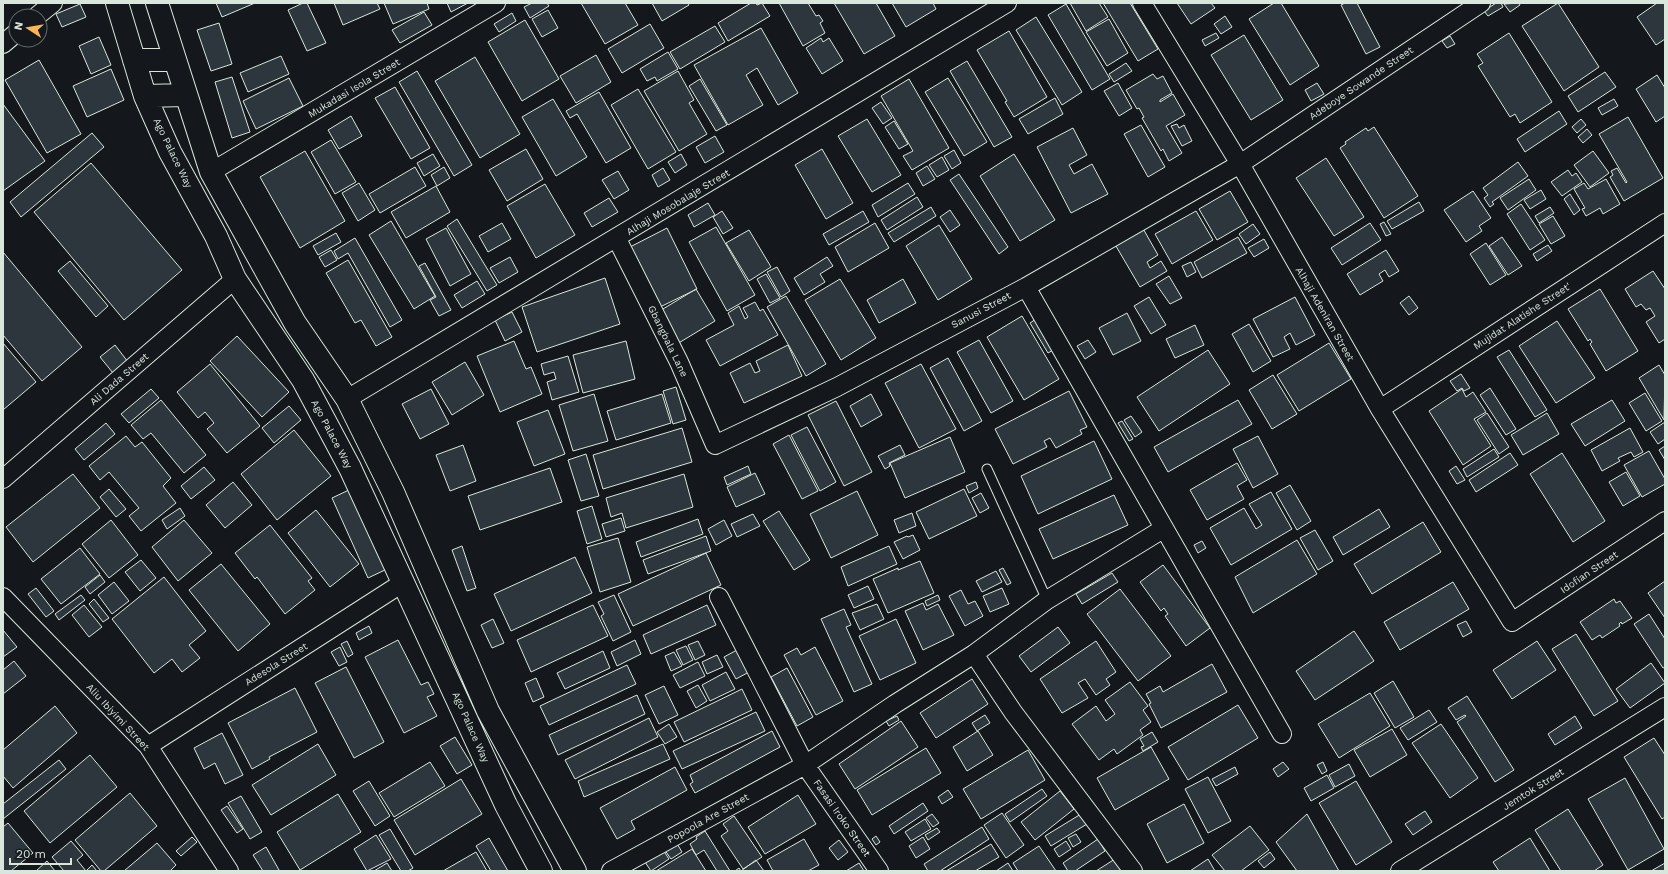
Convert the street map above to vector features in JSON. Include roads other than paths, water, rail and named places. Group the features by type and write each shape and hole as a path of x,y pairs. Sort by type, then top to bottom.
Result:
{"main road":[{"name":"Ago Palace Way","path":"117,3 145,96 170,152 216,236 235,279 303,380 350,468 506,805 541,871"},
{"path":"157,3 185,95 211,172 295,323 347,400 393,492 488,711 576,871"},
{"path":"134,60 174,60"},
{"path":"145,96 185,95"}],"street":[{"name":"Mukadasi Isola Street","path":"211,172 496,3"},
{"name":"Alhaji Mosobalaje Street","path":"347,400 617,239 1007,3"},
{"name":"Alhaji Adeniran Street","path":"1142,3 1240,164 1380,409 1512,622"},
{"name":"Adeboye Sowande Street","path":"1240,164 1481,3"},
{"name":"Sanusi Street","path":"715,445 837,387 1026,286 1240,164"},
{"name":"Mujidat Alatishe Street'","path":"1380,409 1665,223"},
{"name":"Gbangbala Lane","path":"617,239 679,362 715,445"},
{"name":"Ali Dada Street","path":"3,479 235,279"},
{"path":"1026,286 1163,529 1282,734"},
{"name":"Idofian Street","path":"1512,622 1665,521"},
{"name":"Popoola Are Street","path":"611,871 805,766 895,704 974,654 1047,600 1163,529"},
{"name":"Adesola Street","path":"148,746 404,582"},
{"name":"Aliu Ibiyimi Street","path":"3,597 148,746 229,871"},
{"name":"Fasasi Iroko Street","path":"719,597 805,766 879,871"},
{"path":"974,654 1013,712 1133,871"},
{"name":"Jemtok Street","path":"1400,871 1665,707"}],"lane":[{"path":"987,468 1047,600"}]}
